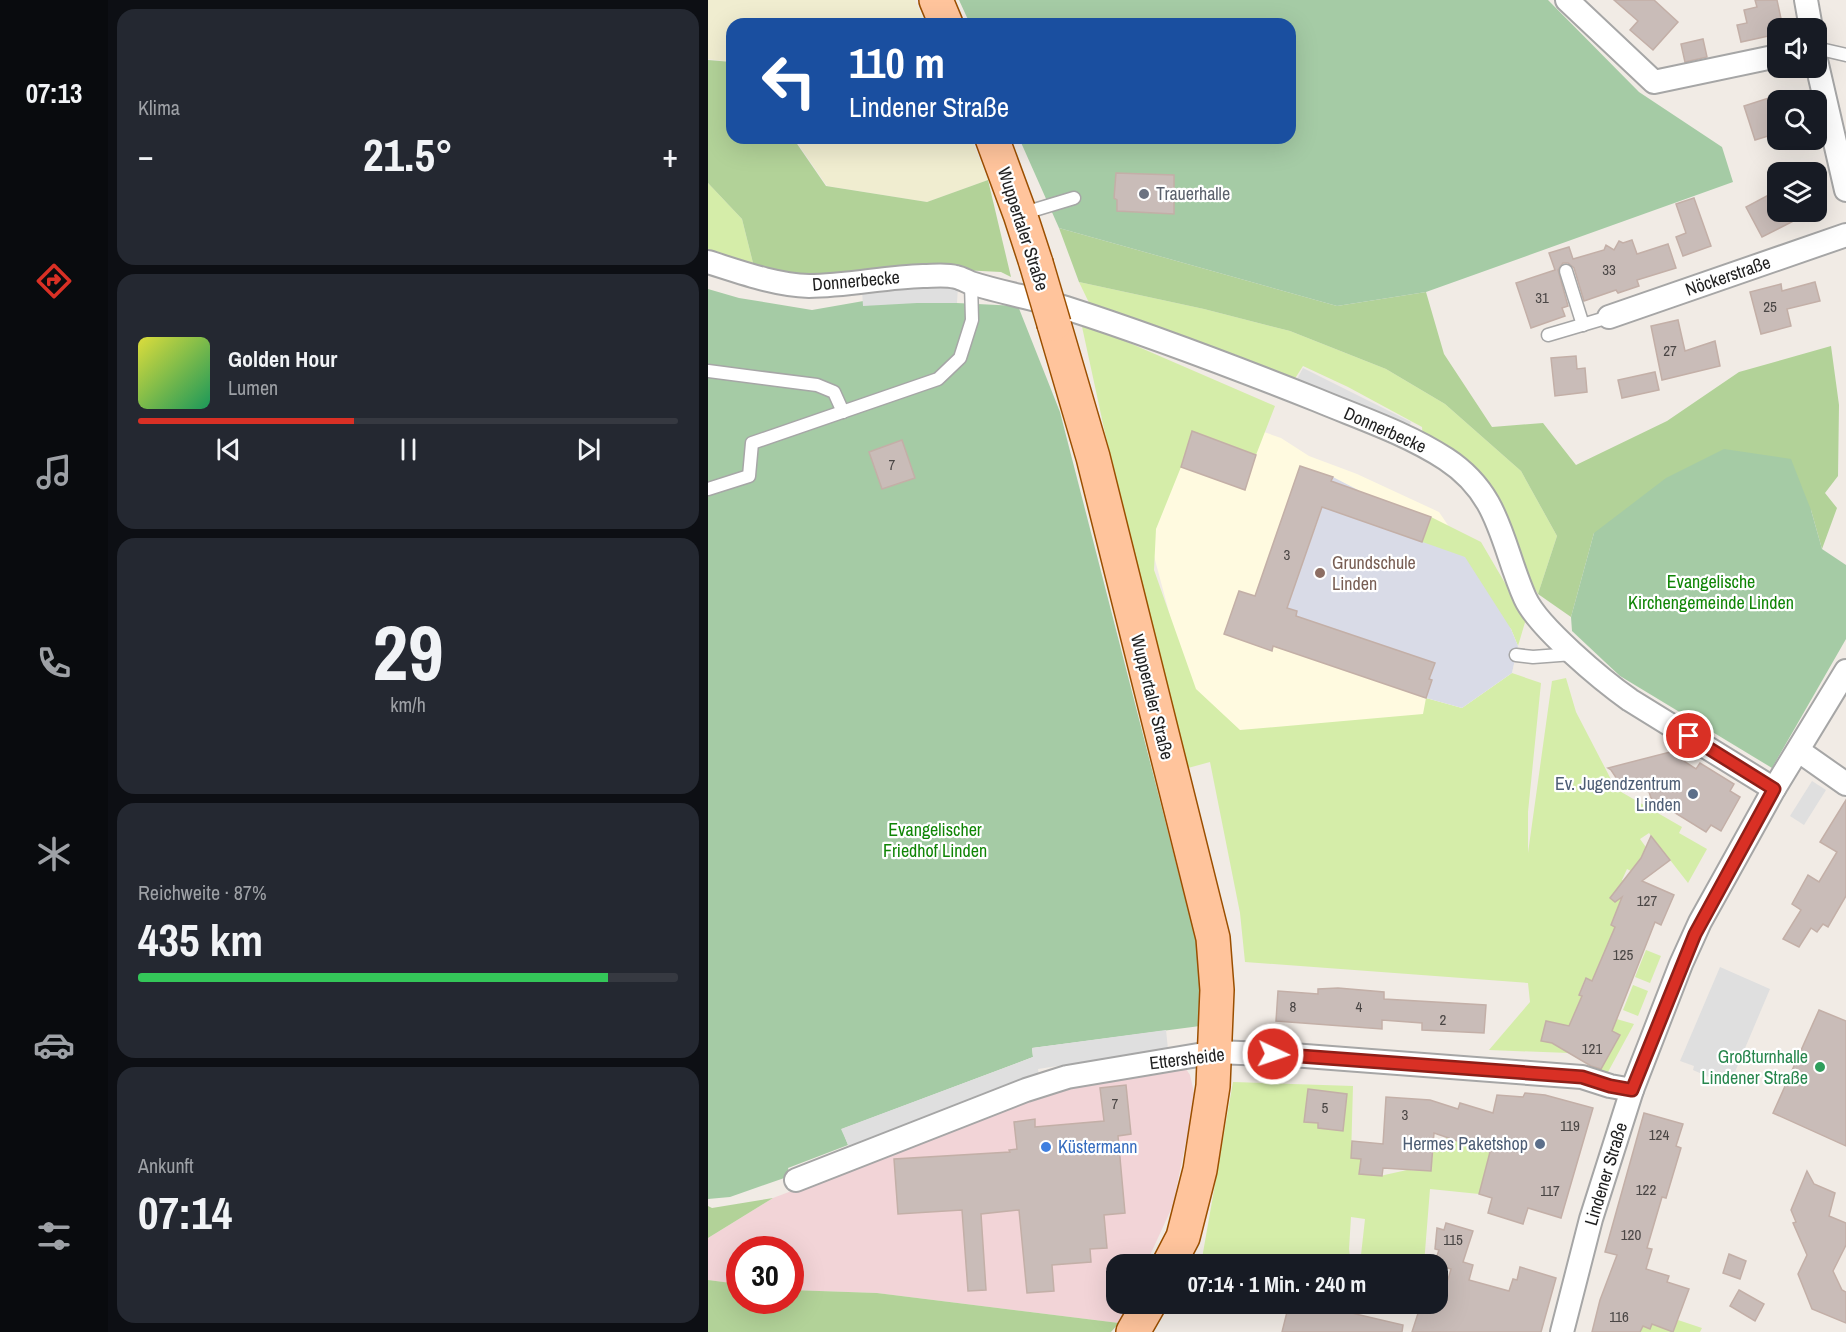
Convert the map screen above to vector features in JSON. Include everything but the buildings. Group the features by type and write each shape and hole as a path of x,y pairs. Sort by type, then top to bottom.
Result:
{"main road":[{"path":"936,0 944,18"},
{"name":"Wuppertaler Straße","path":"994,144 1036,263 1093,457 1213,938 1217,990 1213,1086 1200,1170 1183,1237 1174,1254"},
{"path":"1133,1332 1143,1314"}],"street":[{"path":"1567,0 1654,82 1767,58"},
{"path":"1806,0 1809,18"},
{"path":"1820,78 1846,190"},
{"name":"Nöckerstraße","path":"1610,317 1846,235"},
{"name":"Donnerbecke","path":"708,262 749,275 801,285 936,275 955,277 1066,308 1275,383 1410,438 1446,459 1480,490 1502,531 1525,600 1574,654 1621,693 1774,789"},
{"name":"Lindener Straße","path":"1562,1332 1591,1219 1632,1090 1695,934 1774,789 1846,671"},
{"path":"1799,751 1846,784"},
{"name":"Ettersheide","path":"795,1180 1057,1080 1216,1052 1292,1055 1582,1077 1632,1090"}],"lane":[{"path":"1827,51 1846,55"},
{"path":"1020,214 1074,198"},
{"path":"1566,271 1582,325"},
{"path":"708,489 749,476 752,444 939,379 960,358 972,320 971,283"},
{"path":"1548,335 1610,317"},
{"path":"708,370 817,385 834,392 843,412"},
{"path":"1516,655 1533,657 1574,654"}],"shaded area":[{"path":"708,0 915,0 922,18 726,18 726,61 708,59"},
{"path":"798,144 973,144 988,180 927,202 827,186"},
{"path":"958,286 957,303 863,306 862,290"},
{"path":"1303,368 1411,422 1405,435 1296,381"},
{"name":"Grundschule Linden","path":"1155,394 1281,438 1309,456 1357,474 1439,512 1521,633 1512,673 1493,721 1209,762 1115,410"},
{"path":"1333,477 1358,490 1349,516 1465,557 1511,629 1518,646 1512,673 1462,708 1426,698 1432,680 1429,679 1435,663 1296,616 1297,611 1287,608"},
{"path":"1812,781 1826,790 1804,825 1790,816"},
{"path":"1720,967 1770,989 1729,1086 1693,1070 1694,1066 1680,1061"},
{"path":"1166,1030 1168,1049 1038,1069 1039,1077 849,1147 841,1129 1033,1057 1032,1048"},
{"name":"Küstermann","path":"1184,1066 1190,1075 1195,1097 1173,1205 1151,1254 1106,1254 1106,1314 1123,1314 1119,1323 877,1293 804,1290 804,1236 726,1236 726,1282 708,1280 708,1238 773,1198 1073,1085"}],"green space":[{"path":"959,0 1548,0 1639,92 1722,147 1733,182 1426,292 1337,306 1059,228 1022,144 1296,144 1296,18 967,18"},
{"path":"708,60 726,62 726,144 797,144 826,186 927,202 988,180 1011,277 1001,272 942,269 803,280 755,271 742,219 708,183"},
{"path":"708,183 742,219 755,271 708,266"},
{"path":"1059,228 1337,306 1426,292 1444,354 1492,427 1543,423 1576,465 1667,421 1739,372 1831,346 1839,405 1838,476 1825,493 1837,508 1822,549 1811,510 1594,533 1571,617 1538,594 1557,536 1521,471 1445,404 1386,369 1290,331 1204,309 1079,282"},
{"path":"1079,282 1204,309 1290,331 1386,369 1445,404 1521,471 1557,536 1538,594 1504,537 1462,485 1424,453 1422,427 1348,387 1303,366 1294,380 1234,354 1213,359 1093,311"},
{"name":"Evangelischer Friedhof Linden","path":"708,289 739,298 812,310 875,299 1018,306 1060,412 1203,968 1200,1026 1032,1048 1033,1057 842,1129 848,1145 788,1168 790,1176 730,1197 708,1199"},
{"path":"1081,322 1275,406 1256,455 1192,431 1181,467 1156,529 1154,570 1196,689 1240,730 1423,714 1426,698 1462,708 1512,673 1541,683 1528,812 1528,853 1552,681 1566,678 1576,712 1616,789 1682,827 1679,833 1707,849 1688,883 1649,833 1640,839 1648,850 1635,873 1627,869 1622,880 1630,884 1611,925 1618,929 1607,946 1593,981 1585,979 1579,994 1613,1018 1634,1024 1608,1072 1599,1071 1569,1053 1489,1050 1530,1002 1528,983 1245,962 1240,913 1210,762 1188,768 1105,433"},
{"name":"Evangelische Kirchengemeinde Linden","path":"1724,449 1791,459 1811,510 1822,549 1846,565 1846,639 1772,768 1620,676 1572,631 1571,617 1594,533 1666,478"},
{"path":"1431,517 1481,542 1526,619 1518,646 1511,629 1422,542"},
{"path":"1646,950 1661,956 1650,983 1635,977"},
{"path":"1633,985 1648,991 1638,1016 1623,1010"},
{"path":"1233,1082 1353,1086 1351,1157 1361,1159 1359,1174 1380,1176 1407,1170 1431,1171 1434,1141 1449,1138 1490,1152 1479,1194 1430,1189 1425,1254 1361,1254 1365,1219 1351,1217 1350,1254 1203,1254"},
{"path":"773,1198 708,1238 708,1206 712,1208"},
{"path":"708,1280 726,1282 726,1314 804,1314 804,1290 877,1293 1119,1323 1111,1332 708,1332"},
{"path":"1678,1320 1702,1328 1700,1332 1640,1332 1643,1326 1650,1329 1652,1324 1673,1331"}],"place":[{"name":"Trauerhalle","path":"1144,194"},
{"name":"Grundschule Linden","path":"1320,573"},
{"name":"Ev. Jugendzentrum Linden","path":"1693,794"},
{"name":"Großturnhalle Lindener Straße","path":"1820,1067"},
{"name":"Hermes Paketshop","path":"1540,1144"},
{"name":"Küstermann","path":"1046,1147"}],"route":[{"path":"1273,1054 1582,1077 1632,1090 1681,964 1700,922 1759,820 1774,789 1689,736"}]}
